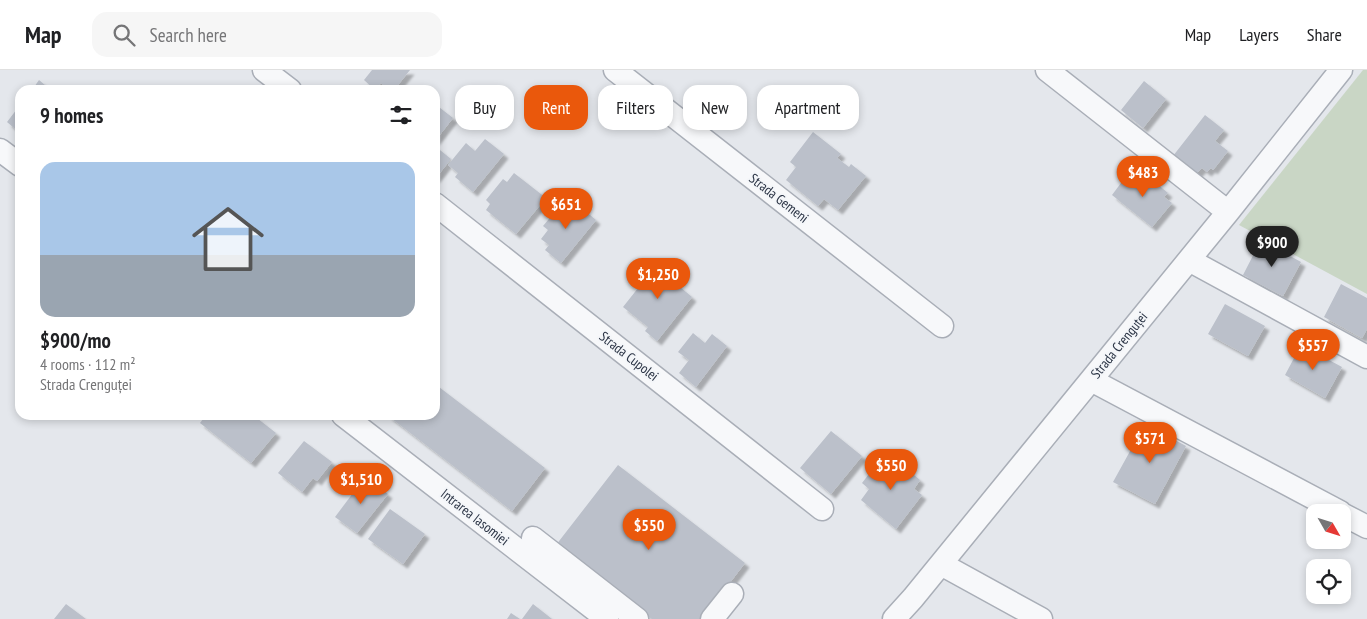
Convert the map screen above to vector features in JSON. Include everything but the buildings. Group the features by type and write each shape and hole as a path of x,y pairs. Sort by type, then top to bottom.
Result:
{"street":[{"path":"264,70 284,85"},
{"name":"Strada Gemeni","path":"615,70 942,326"},
{"path":"1047,70 1228,212"},
{"name":"Strada Crenguței","path":"894,619 1189,260 1341,70"},
{"path":"0,150 15,161"},
{"name":"Strada Cupolei","path":"440,208 822,509"},
{"path":"1189,260 1367,356"},
{"path":"1091,380 1324,504"},
{"name":"Intrarea Iasomiei","path":"349,420 607,619"},
{"path":"1351,518 1367,527"},
{"path":"533,538 638,619"},
{"path":"940,564 1041,619"},
{"path":"712,619 732,594"}],"green space":[{"path":"1363,70 1367,70 1367,294 1239,225"}]}
